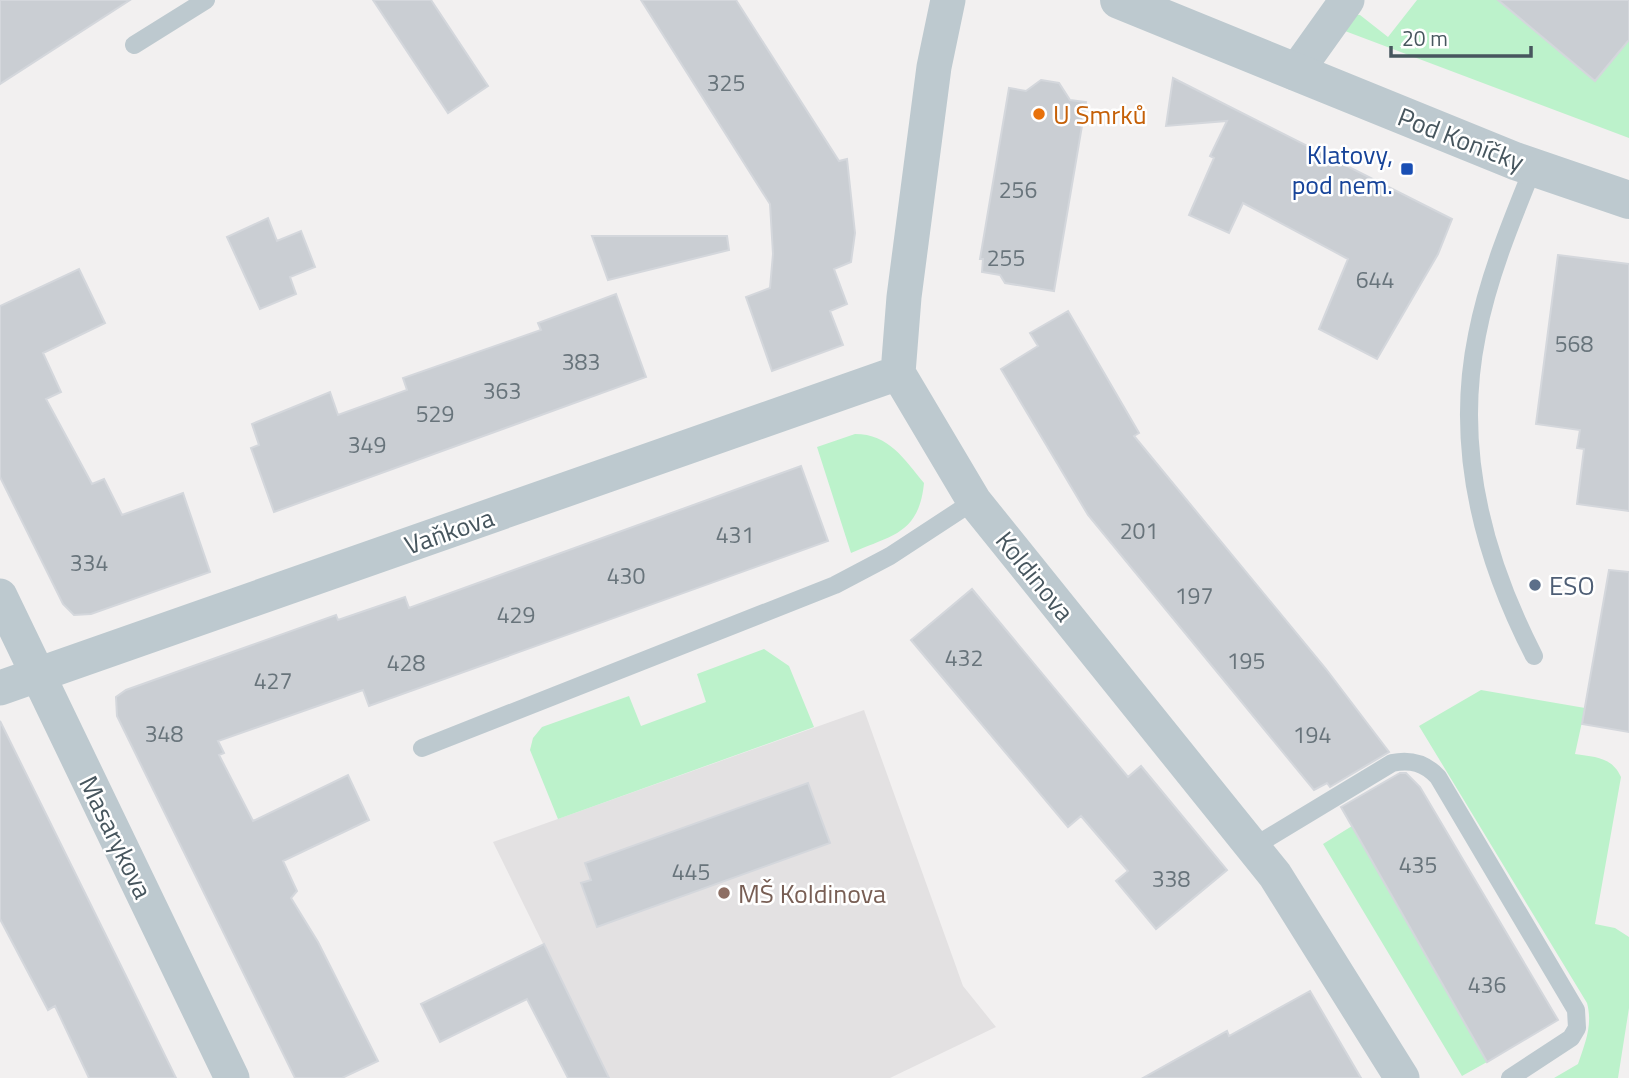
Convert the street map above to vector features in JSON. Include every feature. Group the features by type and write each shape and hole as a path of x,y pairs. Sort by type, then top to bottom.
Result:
{"street":[{"path":"898,373 904,297 934,68 948,0"},
{"name":"Pod Koníčky","path":"1119,0 1532,168 1629,200"},
{"path":"1295,73 1347,0"},
{"name":"Koldinova","path":"898,373 974,501 1254,847 1402,1078"},
{"name":"Vaňkova","path":"0,688 898,373"},
{"name":"Masarykova","path":"0,596 232,1078"}],"lane":[{"path":"134,45 206,0"},
{"path":"1532,168 1504,243 1477,335 1469,430 1481,524 1506,599 1534,656"},
{"path":"422,748 835,585 890,556 974,501"},
{"path":"1254,847 1392,763 1404,760 1429,767 1438,777 1576,1010 1577,1028 1572,1038 1510,1078"}],"shaded area":[{"name":"MŠ Koldinova","path":"864,710 963,986 996,1027 890,1078 609,1078 493,842"}],"green space":[{"path":"1417,0 1498,0 1629,40 1629,138 1337,28 1352,14 1360,15 1388,37"},
{"path":"855,434 867,435 886,443 924,483 921,500 910,523 891,536 851,553 817,447"},
{"path":"764,649 789,666 814,727 558,819 530,750 533,738 542,727 629,696 641,726 706,702 697,674"},
{"path":"1481,690 1585,708 1575,754 1608,762 1621,777 1595,924 1615,928 1629,937 1629,1008 1618,1078 1554,1078 1578,1064 1589,1026 1587,1003 1419,726"},
{"path":"1352,826 1487,1062 1462,1076 1323,844"}],"building":[{"path":"0,0 130,0 0,84"},
{"path":"373,0 431,0 488,86 448,113"},
{"path":"641,0 736,0 839,161 847,159 855,233 851,262 834,269 847,304 830,311 843,345 772,371 746,297 770,288 773,254 770,204"},
{"path":"1498,0 1629,0 1629,40 1595,81"},
{"path":"1173,78 1452,219 1438,254 1377,359 1319,329 1348,259 1243,203 1229,233 1189,215 1214,158 1210,156 1227,121 1166,126"},
{"path":"1041,80 1059,83 1070,100 1086,102 1054,291 1005,283 1000,275 982,272 983,259 980,259 1009,88 1026,91"},
{"path":"268,218 277,241 301,231 315,267 290,277 296,294 260,309 227,237"},
{"path":"592,236 727,236 729,250 608,280"},
{"path":"1558,255 1629,264 1629,511 1577,504 1584,449 1577,448 1580,430 1536,424"},
{"path":"79,269 105,323 43,353 61,392 46,399 92,484 104,479 122,515 183,493 210,572 91,614 74,615 63,604 0,477 0,306"},
{"path":"616,294 646,377 274,512 251,448 259,445 252,424 330,392 338,415 407,390 403,378 541,330 538,323"},
{"path":"1068,311 1139,433 1134,436 1326,669 1389,752 1330,787 1327,783 1314,790 1088,515 1001,369 1038,346 1030,333"},
{"path":"801,466 828,541 369,706 363,690 218,741 224,753 219,755 253,821 348,775 369,820 283,861 297,891 291,898 318,942 378,1061 342,1078 295,1078 117,716 116,697 126,690 336,615 338,620 405,597 409,608"},
{"path":"1609,570 1629,572 1629,732 1582,724"},
{"path":"972,589 1128,777 1141,766 1227,870 1156,929 1116,881 1128,871 1081,816 1068,827 911,640"},
{"path":"0,721 176,1078 89,1078 55,1006 48,1010 0,919"},
{"path":"1400,773 1406,773 1420,787 1558,1020 1487,1062 1341,807"},
{"path":"808,783 830,843 597,927 581,883 591,880 585,863"},
{"path":"544,944 609,1078 568,1078 527,999 440,1042 421,1004"},
{"path":"1310,991 1361,1078 1143,1078 1227,1031 1229,1036"}],"place":[{"name":"U Smrků","path":"1039,114"},
{"name":"Klatovy, pod nem.","path":"1407,169"},
{"name":"ESO","path":"1535,585"},
{"name":"MŠ Koldinova","path":"724,893"}]}
